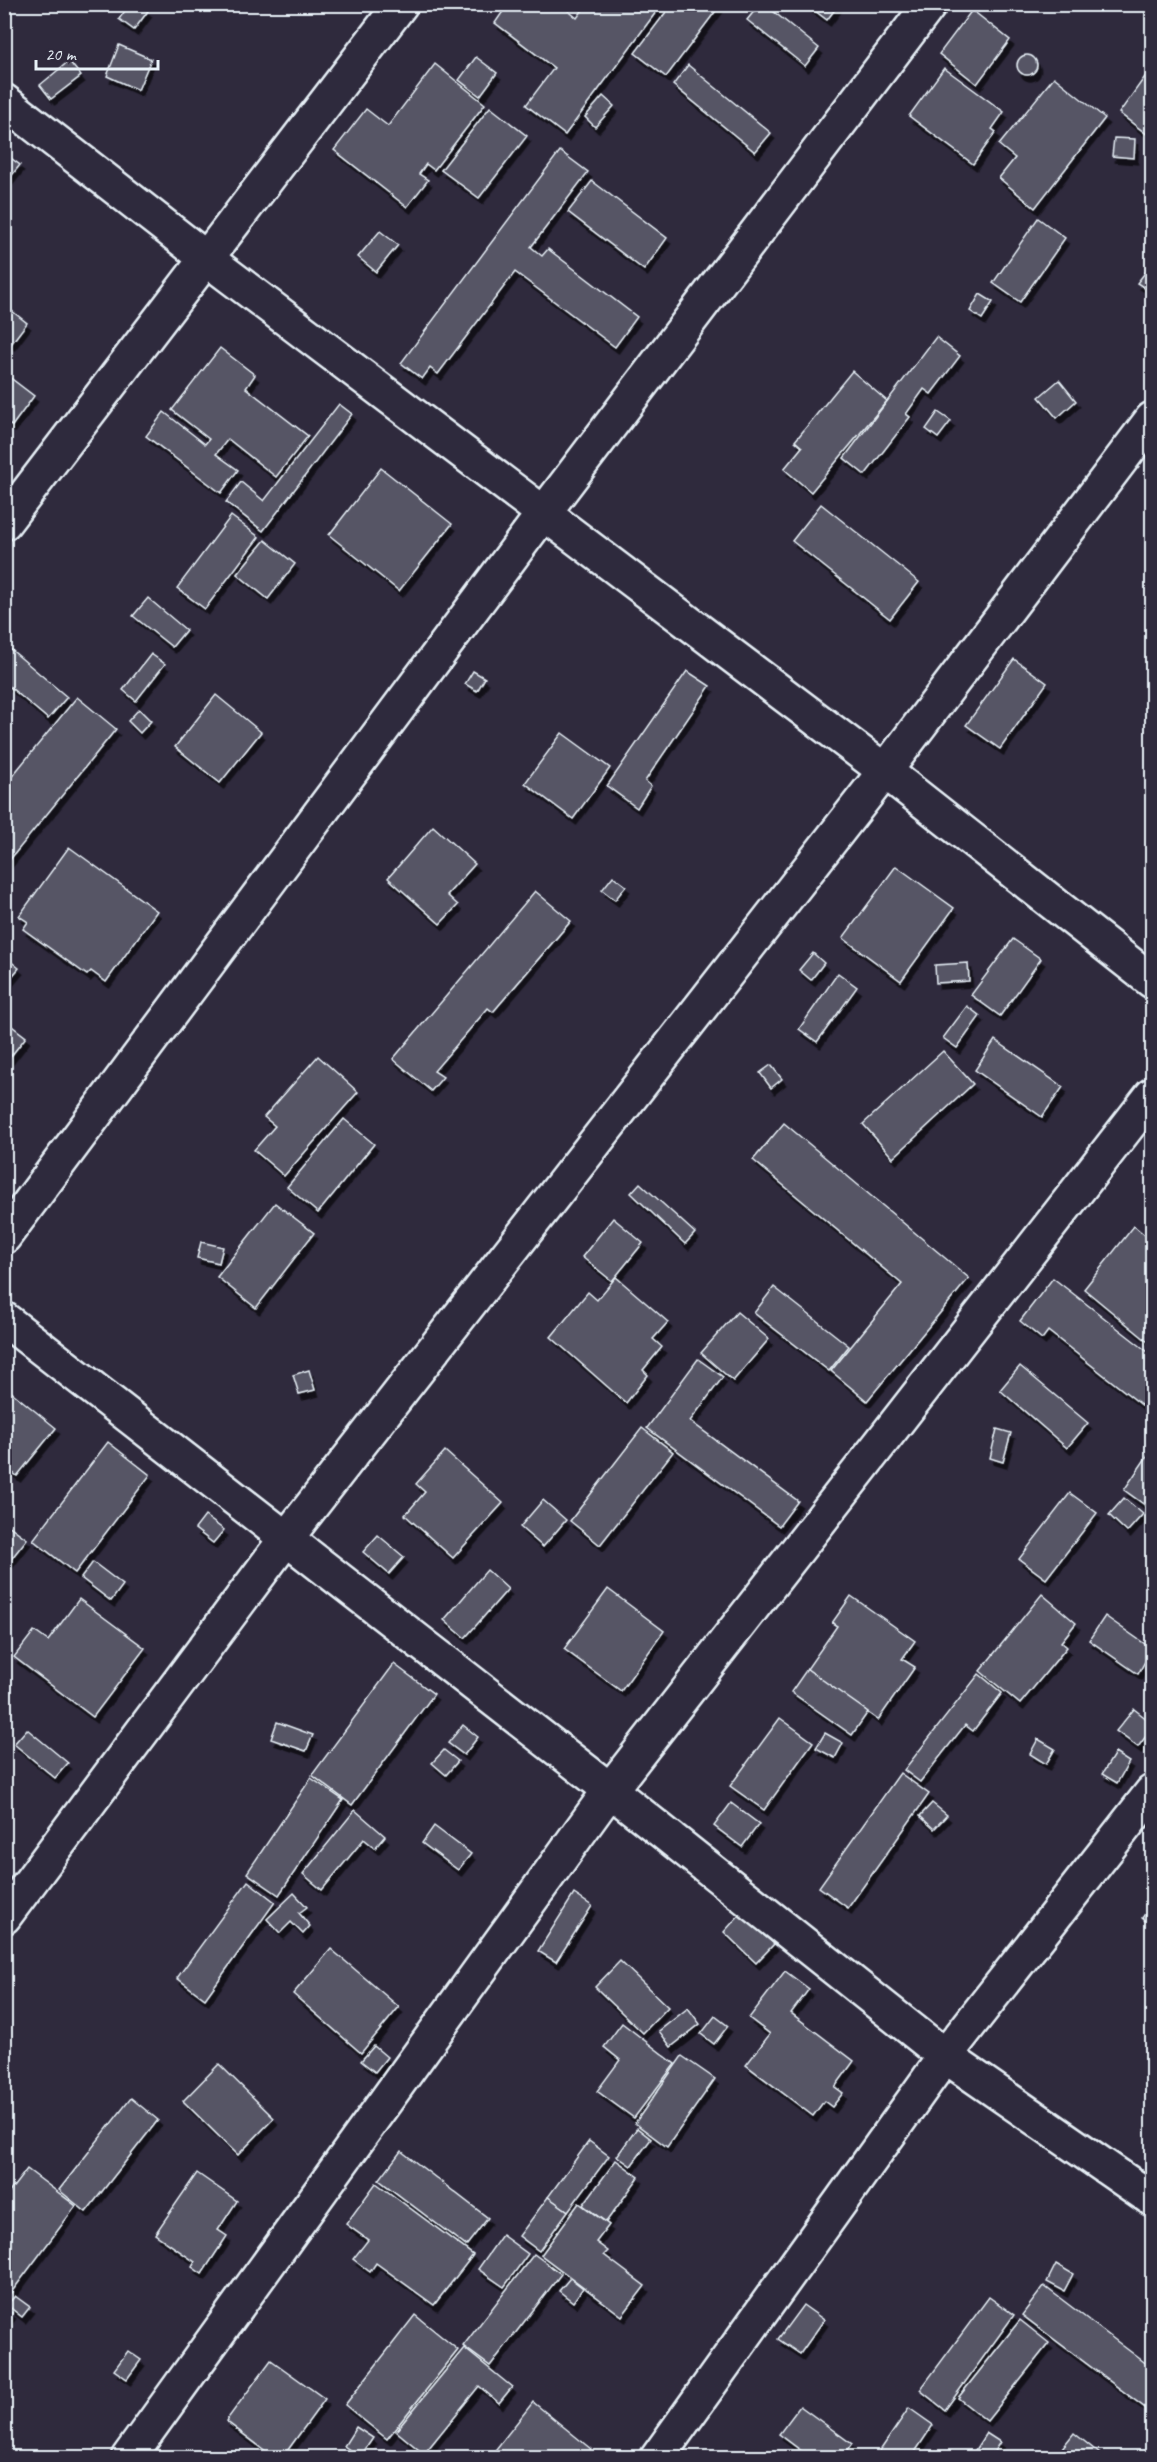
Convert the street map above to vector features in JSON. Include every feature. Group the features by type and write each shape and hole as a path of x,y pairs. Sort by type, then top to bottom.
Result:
{"street":[{"path":"4,523 401,4"},
{"path":"4,1237 543,514 930,4"},
{"path":"4,101 207,259 885,771 1152,981"},
{"path":"4,1917 285,1540 885,771 1152,419"},
{"path":"128,2457 609,1790 1152,1095"},
{"path":"4,1319 609,1790 945,2056 1152,2199"},
{"path":"657,2457 945,2056 1152,1792"}],"building":[{"path":"130,4 140,4 148,11 134,30 119,19"},
{"path":"508,4 560,4 577,18 587,4 662,4 565,135 526,105 554,68 495,23"},
{"path":"672,4 721,4 666,77 635,53"},
{"path":"760,4 764,4 819,48 805,66 747,20"},
{"path":"806,4 839,4 827,20"},
{"path":"972,10 1010,40 977,84 939,54"},
{"path":"119,45 151,59 138,90 107,76"},
{"path":"1027,55 1034,58 1037,65 1034,72 1027,75 1020,72 1017,65 1020,58"},
{"path":"476,57 497,73 480,96 459,80"},
{"path":"69,61 81,76 51,99 40,85"},
{"path":"435,64 485,104 434,170 426,164 419,174 428,180 407,207 334,150 366,109 388,126"},
{"path":"688,65 771,133 755,152 673,85"},
{"path":"1152,67 1152,138 1119,113"},
{"path":"944,68 1004,112 992,129 996,132 973,164 909,116"},
{"path":"1054,77 1105,118 1035,208 999,178 1015,158 999,145"},
{"path":"603,96 614,106 595,127 585,117"},
{"path":"490,107 527,136 479,198 441,170"},
{"path":"1114,138 1135,139 1134,158 1112,156"},
{"path":"560,151 588,172 531,247 542,256 548,249 637,317 615,347 515,272 438,374 430,368 422,379 401,363"},
{"path":"4,153 20,165 4,185"},
{"path":"592,181 667,238 644,270 568,212"},
{"path":"1038,218 1065,238 1020,302 993,283"},
{"path":"380,231 398,245 376,272 358,257"},
{"path":"1151,265 1152,267 1151,292 1137,283"},
{"path":"980,294 993,302 982,319 970,311"},
{"path":"12,311 27,323 11,344 4,339 4,321"},
{"path":"936,337 960,356 931,394 924,389 906,414 910,417 865,475 844,458"},
{"path":"220,348 255,375 246,388 308,436 276,477 228,439 216,454 238,470 221,493 146,436 164,412 205,444 209,439 172,410"},
{"path":"852,371 887,401 811,492 784,469 802,447 795,441"},
{"path":"4,373 34,396 12,426 4,422"},
{"path":"1059,380 1076,401 1057,418 1039,397"},
{"path":"339,404 352,414 263,531 226,502 241,482 264,501"},
{"path":"938,412 951,421 938,438 926,429"},
{"path":"381,468 452,524 399,591 329,535"},
{"path":"821,504 919,582 890,619 792,541"},
{"path":"231,516 259,537 205,609 177,588"},
{"path":"265,540 295,564 268,599 237,574"},
{"path":"148,598 186,630 172,647 133,616"},
{"path":"8,647 67,697 48,719 4,682 4,652"},
{"path":"151,654 165,664 136,701 123,690"},
{"path":"1014,659 1047,683 1000,749 966,725"},
{"path":"473,671 485,678 477,691 465,684"},
{"path":"687,671 710,686 645,781 651,786 637,808 607,786"},
{"path":"216,695 261,732 220,783 175,747"},
{"path":"77,697 116,729 4,867 4,786"},
{"path":"139,709 151,721 140,733 128,721"},
{"path":"562,733 610,768 573,819 525,783"},
{"path":"433,826 475,864 447,895 458,905 440,924 388,878"},
{"path":"69,847 157,911 106,982 91,971 87,975 23,929 28,922 19,916"},
{"path":"896,866 954,908 901,981 843,938"},
{"path":"613,876 626,886 615,900 602,890"},
{"path":"535,891 571,921 493,1012 488,1008 434,1071 443,1077 431,1091 393,1059"},
{"path":"1013,939 1041,959 1000,1016 971,995"},
{"path":"813,953 824,963 811,980 799,970"},
{"path":"4,956 19,968 4,986"},
{"path":"968,963 969,981 936,983 935,965"},
{"path":"838,973 857,987 817,1042 799,1029"},
{"path":"967,1006 980,1016 957,1048 943,1038"},
{"path":"4,1020 26,1037 4,1065"},
{"path":"995,1040 1063,1087 1042,1117 975,1070"},
{"path":"943,1051 973,1084 893,1158 863,1124"},
{"path":"318,1056 358,1092 284,1176 254,1150 275,1126 264,1117"},
{"path":"771,1065 782,1079 771,1088 760,1073"},
{"path":"344,1119 374,1144 318,1213 287,1187"},
{"path":"784,1123 969,1278 867,1401 831,1371 902,1284 753,1160"},
{"path":"640,1183 695,1233 685,1244 631,1193"},
{"path":"275,1203 314,1233 256,1308 217,1277"},
{"path":"613,1218 643,1243 612,1281 582,1257"},
{"path":"1134,1226 1152,1241 1152,1345 1084,1289"},
{"path":"201,1242 223,1247 219,1263 197,1258"},
{"path":"616,1277 668,1322 653,1339 662,1347 643,1370 648,1375 626,1403 551,1337 588,1292 597,1300"},
{"path":"1053,1278 1152,1355 1152,1413 1048,1331 1042,1339 1020,1321"},
{"path":"774,1287 849,1346 829,1371 754,1313"},
{"path":"737,1312 769,1339 733,1381 701,1353"},
{"path":"698,1359 723,1377 690,1421 798,1501 779,1526 647,1428"},
{"path":"1020,1366 1088,1423 1067,1448 1000,1390"},
{"path":"309,1370 315,1390 299,1394 293,1375"},
{"path":"4,1386 56,1428 17,1476 4,1466"},
{"path":"642,1428 673,1452 600,1545 570,1521"},
{"path":"997,1429 1011,1433 1003,1462 990,1458"},
{"path":"108,1442 150,1475 75,1573 33,1540"},
{"path":"1152,1449 1152,1510 1124,1490"},
{"path":"445,1451 503,1503 453,1558 405,1515 425,1492 416,1484"},
{"path":"1070,1493 1097,1513 1046,1579 1019,1559"},
{"path":"1124,1498 1143,1514 1127,1532 1109,1515"},
{"path":"543,1500 566,1520 543,1547 520,1527"},
{"path":"205,1516 224,1530 213,1543 195,1529"},
{"path":"4,1522 27,1539 4,1568"},
{"path":"378,1535 404,1557 389,1574 363,1552"},
{"path":"93,1562 123,1585 111,1601 81,1578"},
{"path":"487,1570 508,1589 465,1638 444,1620"},
{"path":"608,1589 664,1631 621,1691 564,1649"},
{"path":"1042,1594 1076,1623 1061,1642 1067,1647 1020,1704 980,1671"},
{"path":"851,1596 915,1641 902,1659 915,1667 878,1720 807,1669 837,1626 832,1623"},
{"path":"79,1599 145,1648 93,1717 14,1657 34,1631 48,1641"},
{"path":"1105,1616 1152,1649 1138,1674 1089,1640"},
{"path":"394,1664 434,1694 352,1805 312,1775"},
{"path":"807,1669 868,1712 852,1735 791,1692"},
{"path":"979,1674 1002,1693 973,1731 965,1725 920,1782 904,1770"},
{"path":"1134,1709 1152,1723 1152,1728 1138,1747 1116,1731"},
{"path":"780,1718 813,1742 764,1810 730,1786"},
{"path":"277,1722 313,1735 306,1751 271,1739"},
{"path":"463,1725 478,1737 464,1755 448,1743"},
{"path":"27,1729 68,1763 55,1778 14,1744"},
{"path":"825,1733 843,1743 835,1758 816,1748"},
{"path":"1038,1739 1055,1749 1046,1764 1030,1754"},
{"path":"444,1750 458,1761 446,1775 432,1763"},
{"path":"1115,1753 1129,1762 1117,1783 1102,1774"},
{"path":"900,1773 929,1794 848,1908 819,1887"},
{"path":"311,1778 343,1800 279,1895 247,1873"},
{"path":"731,1803 759,1824 742,1847 714,1826"},
{"path":"932,1803 947,1815 934,1829 920,1816"},
{"path":"355,1810 385,1836 375,1848 364,1839 322,1890 303,1874"},
{"path":"434,1826 471,1854 458,1870 422,1843"},
{"path":"248,1881 275,1902 205,1999 177,1978"},
{"path":"294,1893 307,1907 299,1913 310,1926 303,1934 291,1922 280,1933 267,1919"},
{"path":"574,1894 592,1906 556,1962 538,1951"},
{"path":"1152,1905 1152,1927 1142,1918"},
{"path":"741,1913 774,1944 756,1963 724,1932"},
{"path":"331,1949 399,2007 361,2053 293,1994"},
{"path":"620,1961 668,2007 643,2033 595,1987"},
{"path":"785,1971 809,1989 791,2013 854,2061 835,2087 843,2093 832,2107 824,2101 813,2116 746,2065 770,2034 749,2018"},
{"path":"688,2008 700,2024 671,2047 659,2031"},
{"path":"715,2016 728,2026 714,2044 701,2034"},
{"path":"622,2023 675,2064 634,2118 597,2091 620,2060 604,2047"},
{"path":"374,2046 387,2057 375,2072 361,2061"},
{"path":"682,2056 715,2079 667,2147 635,2123"},
{"path":"219,2064 274,2118 238,2155 183,2101"},
{"path":"131,2098 158,2120 86,2212 59,2190"},
{"path":"637,2128 651,2139 631,2166 617,2156"},
{"path":"589,2141 609,2156 568,2211 548,2197"},
{"path":"401,2151 488,2218 466,2246 379,2180"},
{"path":"616,2160 639,2177 606,2222 583,2205"},
{"path":"27,2169 76,2206 4,2302 4,2199"},
{"path":"197,2173 237,2201 218,2230 227,2236 202,2274 192,2267 195,2262 155,2234"},
{"path":"376,2183 473,2255 434,2305 376,2263 370,2272 353,2259 368,2240 346,2224"},
{"path":"548,2197 568,2211 539,2251 519,2236"},
{"path":"579,2203 609,2225 596,2242 608,2251 604,2255 645,2286 622,2316 541,2255"},
{"path":"502,2235 528,2254 504,2287 478,2269"},
{"path":"534,2254 561,2274 490,2366 463,2346"},
{"path":"1056,2264 1073,2274 1064,2291 1047,2282"},
{"path":"570,2278 583,2288 573,2302 559,2291"},
{"path":"1044,2286 1152,2368 1152,2413 1022,2315"},
{"path":"15,2296 30,2307 22,2317 7,2305"},
{"path":"989,2297 1014,2315 945,2410 920,2390"},
{"path":"803,2305 824,2320 800,2354 778,2339"},
{"path":"4,2307 12,2313 4,2324"},
{"path":"415,2315 458,2350 387,2439 345,2405"},
{"path":"1020,2320 1049,2343 987,2421 958,2398"},
{"path":"464,2348 512,2387 499,2403 479,2386 424,2454 396,2431"},
{"path":"128,2351 141,2360 127,2379 114,2370"},
{"path":"271,2360 325,2399 282,2458 275,2458 226,2421"},
{"path":"533,2402 591,2449 584,2458 489,2458"},
{"path":"800,2406 852,2444 842,2458 811,2458 779,2434"},
{"path":"909,2408 933,2425 911,2458 875,2458"},
{"path":"356,2427 373,2438 360,2457 344,2446"},
{"path":"986,2433 1000,2442 990,2458 975,2450"},
{"path":"1074,2433 1105,2458 1054,2458"}]}
